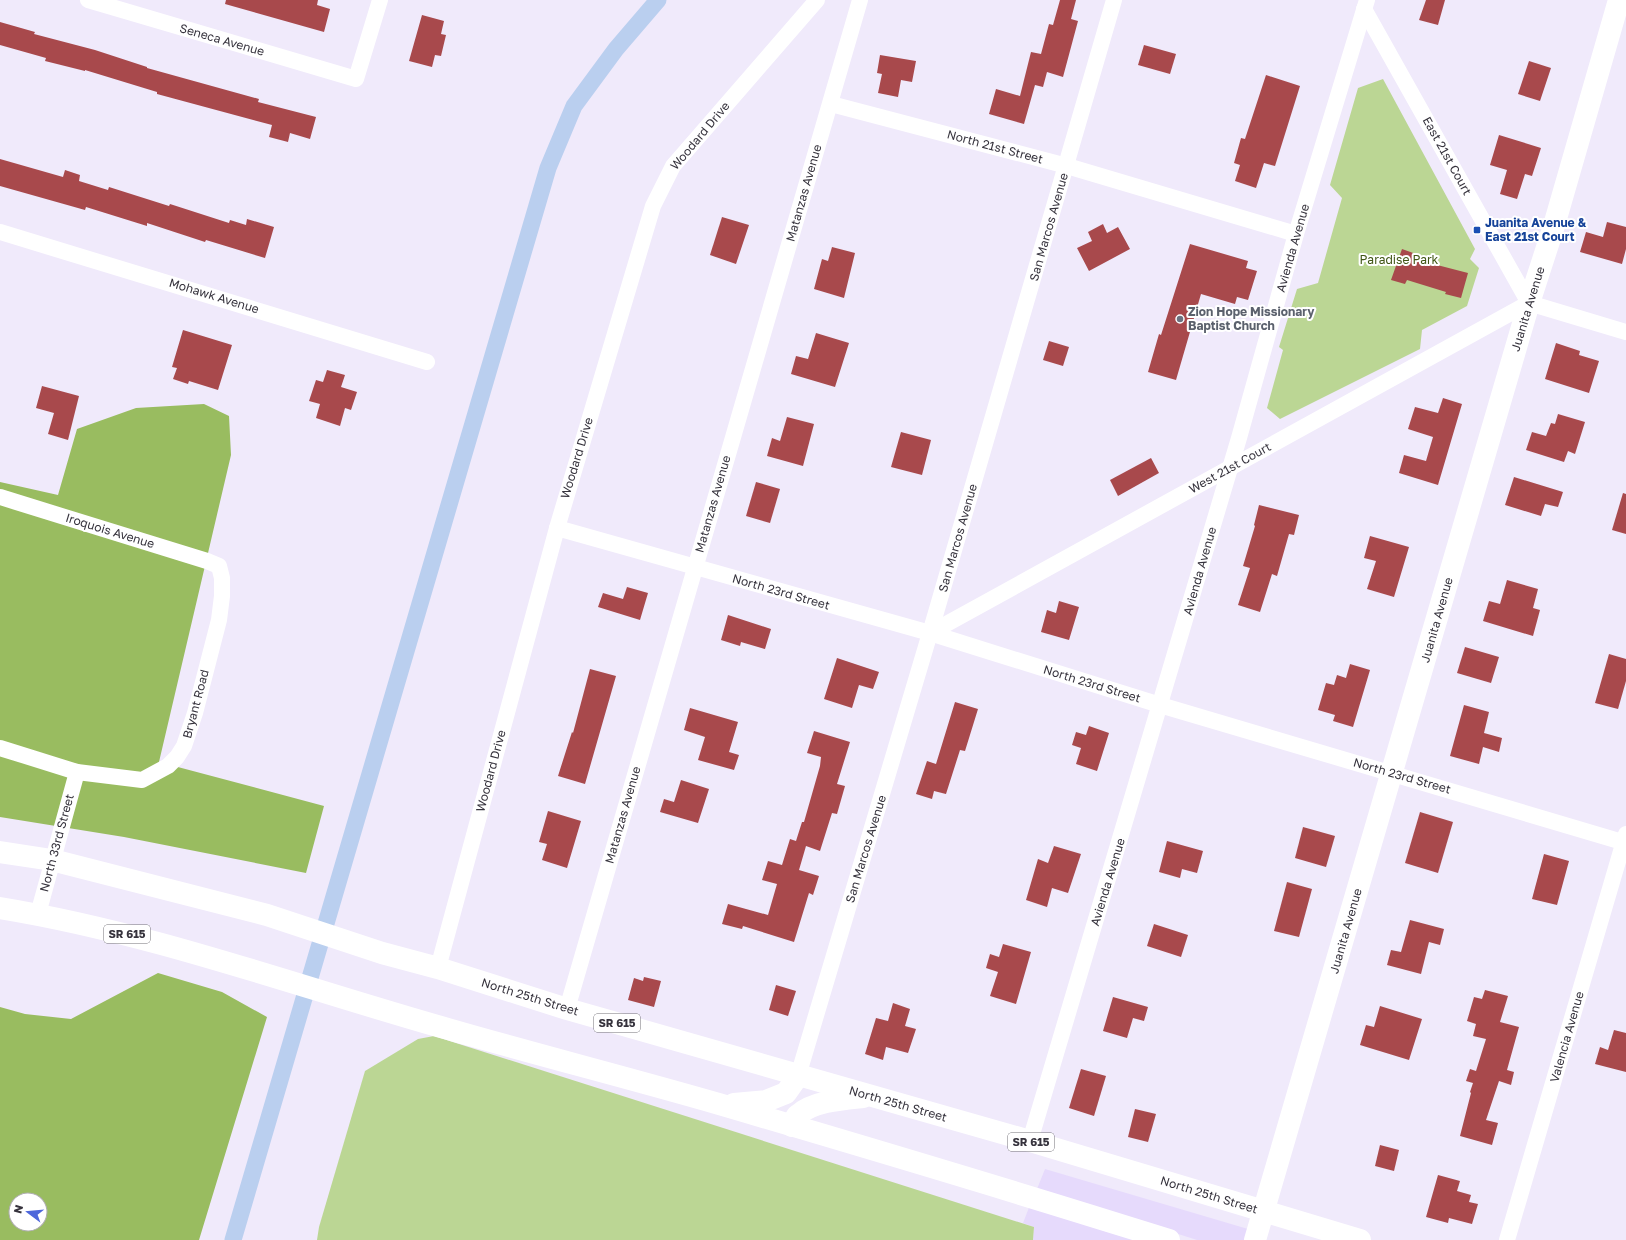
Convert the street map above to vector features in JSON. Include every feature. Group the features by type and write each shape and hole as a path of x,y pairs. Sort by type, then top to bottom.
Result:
{"main road":[{"name":"Juanita Avenue","path":"1255,1240 1619,0"},
{"name":"SR 615","path":"0,852 52,860 267,915 382,953 438,968"},
{"name":"SR 615","path":"0,908 38,914 132,935 426,1023 792,1126 1016,1192 1169,1240"},
{"name":"North 25th Street","path":"438,968 567,1009 1030,1141 1360,1240"},
{"path":"715,1104 745,1104 766,1101 786,1093 798,1076"},
{"path":"792,1126 797,1115 810,1107 839,1100 870,1096"}],"street":[{"name":"Seneca Avenue","path":"88,0 356,79 380,0"},
{"name":"Woodard Drive","path":"438,968 557,528 653,206 673,166 817,0"},
{"name":"Matanzas Avenue","path":"567,1009 860,0"},
{"name":"San Marcos Avenue","path":"798,1076 930,633 1067,166 1114,0"},
{"name":"East 21st Court","path":"1366,5 1529,303"},
{"name":"Avienda Avenue","path":"1030,1141 1230,468 1296,234 1366,5"},
{"name":"North 21st Street","path":"831,104 1067,166 1296,234"},
{"name":"Mohawk Avenue","path":"0,232 427,362"},
{"path":"1529,303 1626,332"},
{"name":"West 21st Court","path":"930,633 1529,303"},
{"name":"Iroquois Avenue","path":"0,497 219,566"},
{"name":"North 23rd Street","path":"557,528 930,633 1160,705 1625,839"},
{"name":"Bryant Road","path":"0,748 76,772 142,780 168,766 177,757 184,746 196,713 219,620 222,596 222,578 219,566"},
{"name":"North 33rd Street","path":"38,914 76,772"},
{"name":"Valencia Avenue","path":"1507,1240 1625,839"}],"shaded area":[{"path":"1045,1169 1248,1229 1245,1240 1197,1240 1037,1189"},
{"path":"1030,1205 1141,1240 1033,1240 1034,1227 1023,1223"}],"green space":[{"name":"Paradise Park","path":"1383,79 1475,249 1470,259 1479,268 1467,306 1422,330 1420,349 1280,419 1267,408 1283,350 1279,347 1297,289 1318,283 1342,198 1330,185 1358,88"},
{"path":"204,404 229,416 231,455 159,762 324,806 306,873 124,837 0,817 0,482 58,495 77,429 136,408"},
{"path":"158,973 222,992 267,1017 199,1240 0,1240 0,1007 25,1014 71,1019"},
{"path":"434,1036 1034,1227 1033,1240 317,1240 319,1227 365,1071 418,1039"}],"building":[{"path":"226,0 318,0 317,5 330,9 324,32 225,4"},
{"path":"1060,0 1076,0 1071,19 1078,21 1063,77 1047,72 1043,87 1035,85 1024,124 989,114 996,89 1020,96 1031,52 1041,54 1049,24 1053,25"},
{"path":"1426,0 1445,0 1438,25 1419,20"},
{"path":"422,15 444,21 441,34 446,35 441,56 435,55 432,67 409,61"},
{"path":"0,22 35,32 34,34 95,50 147,68 259,99 258,102 316,117 310,139 290,133 288,142 269,137 272,125 157,94 157,92 85,70 45,61 46,58 0,45"},
{"path":"1144,45 1176,54 1170,74 1138,65"},
{"path":"880,55 916,61 912,82 901,80 898,97 878,93 882,74 877,73"},
{"path":"1529,61 1551,68 1540,101 1518,94"},
{"path":"1266,75 1300,86 1275,166 1264,163 1256,188 1235,181 1240,165 1234,163 1241,138 1245,139"},
{"path":"1499,135 1541,148 1532,176 1525,174 1517,199 1500,194 1507,170 1490,165"},
{"path":"0,159 63,177 65,170 80,175 79,181 108,190 109,187 169,206 170,204 229,223 230,220 246,225 247,219 274,227 265,258 206,240 205,242 147,223 147,226 86,207 85,210 0,186"},
{"path":"722,217 749,225 736,264 710,255"},
{"path":"1607,222 1626,227 1626,249 1622,264 1580,252 1586,232 1603,237"},
{"path":"1103,224 1107,233 1118,227 1130,249 1089,271 1077,248 1092,241 1088,232"},
{"name":"Zion Hope Missionary Baptist Church","path":"1190,244 1248,261 1246,268 1257,271 1248,300 1237,297 1235,304 1201,294 1176,380 1148,372 1159,334 1161,335"},
{"path":"832,247 855,253 844,298 814,289 822,259 828,261"},
{"path":"1402,249 1416,254 1414,259 1468,273 1461,298 1445,294 1446,292 1407,280 1405,284 1391,280"},
{"path":"183,330 232,345 218,390 189,381 188,384 173,379 177,368 172,367"},
{"path":"816,333 849,343 835,387 791,374 796,356 808,359"},
{"path":"1049,341 1069,347 1063,366 1043,360"},
{"path":"1556,343 1580,351 1579,355 1599,361 1589,393 1545,379"},
{"path":"327,370 345,375 341,387 357,392 351,410 345,408 340,426 316,418 320,404 309,401 316,380 323,382"},
{"path":"42,386 79,396 68,440 48,434 54,413 36,408"},
{"path":"1443,398 1462,404 1438,485 1399,473 1404,455 1426,461 1433,437 1408,429 1415,407 1438,413"},
{"path":"1558,414 1585,422 1575,454 1568,451 1564,462 1526,450 1532,432 1546,436 1551,423 1555,424"},
{"path":"787,417 814,424 803,466 767,456 772,438 780,441"},
{"path":"901,432 931,440 922,475 891,467"},
{"path":"1151,458 1159,473 1118,496 1110,480"},
{"path":"1514,477 1563,492 1558,507 1545,504 1541,516 1505,505"},
{"path":"756,482 780,489 770,523 746,516"},
{"path":"1623,493 1626,494 1626,534 1612,530"},
{"path":"1259,505 1299,515 1294,535 1289,534 1277,576 1272,574 1260,612 1238,605 1250,568 1243,566 1255,526"},
{"path":"1370,536 1409,547 1394,597 1367,589 1376,561 1364,558"},
{"path":"1507,580 1538,589 1533,608 1540,610 1533,636 1483,621 1489,601 1500,604"},
{"path":"627,587 648,593 640,620 598,607 603,593 623,599"},
{"path":"1059,601 1079,607 1069,640 1041,632 1047,610 1056,613"},
{"path":"728,615 771,629 765,649 741,642 740,646 721,640"},
{"path":"1465,647 1499,657 1491,683 1457,673"},
{"path":"1609,654 1626,659 1626,681 1618,709 1595,703"},
{"path":"837,658 879,672 873,689 859,685 852,708 824,699"},
{"path":"1350,664 1370,670 1353,727 1333,721 1335,715 1318,710 1326,683 1334,685 1337,675 1346,678"},
{"path":"590,669 616,676 585,784 558,776 572,732 573,733"},
{"path":"955,702 978,709 965,751 960,750 946,794 934,791 932,799 916,794 927,761 936,764"},
{"path":"1464,705 1489,712 1484,733 1502,738 1499,752 1483,747 1479,764 1450,756"},
{"path":"690,708 738,722 729,752 739,755 734,770 698,760 705,737 684,730"},
{"path":"1089,726 1109,733 1097,771 1076,764 1081,748 1072,745 1076,732 1086,735"},
{"path":"814,731 850,742 837,784 845,786 837,814 832,813 820,851 806,846 799,870 819,876 813,895 809,893 794,942 743,926 742,929 722,924 728,904 768,915 777,884 762,880 768,861 782,865 790,839 796,841 802,822 804,822 820,766 821,757 807,753"},
{"path":"681,780 709,789 698,823 660,812 664,799 674,802"},
{"path":"548,811 581,821 567,868 542,860 547,844 539,842"},
{"path":"1420,812 1453,822 1438,873 1405,863"},
{"path":"1303,827 1335,836 1326,867 1295,858"},
{"path":"1167,841 1203,851 1197,873 1182,869 1180,878 1159,872"},
{"path":"1054,846 1081,854 1068,893 1052,888 1047,907 1026,900 1038,859 1048,863"},
{"path":"1544,854 1569,861 1557,905 1532,899"},
{"path":"1287,882 1312,889 1299,937 1274,931"},
{"path":"1410,920 1444,929 1440,945 1429,942 1421,974 1387,965 1391,950 1401,952"},
{"path":"1154,924 1188,935 1181,957 1147,946"},
{"path":"1003,944 1031,952 1016,1004 990,996 998,972 986,968 990,954 999,957"},
{"path":"644,977 661,981 654,1007 628,1000 634,978 643,981"},
{"path":"776,985 796,991 788,1016 769,1010"},
{"path":"1485,990 1508,996 1500,1022 1519,1027 1507,1070 1514,1072 1511,1085 1499,1081 1486,1120 1498,1123 1492,1145 1460,1136 1473,1083 1466,1081 1470,1069 1476,1071 1486,1039 1473,1036 1476,1024 1467,1021 1474,997 1482,999"},
{"path":"1113,997 1148,1007 1144,1021 1133,1018 1127,1038 1103,1031"},
{"path":"893,1003 910,1009 905,1026 916,1029 908,1053 886,1047 883,1060 865,1054 876,1018 888,1021"},
{"path":"1380,1006 1422,1019 1409,1060 1360,1045 1366,1025 1374,1027"},
{"path":"1614,1030 1626,1033 1626,1072 1595,1064 1600,1047 1608,1050"},
{"path":"1081,1069 1106,1076 1094,1116 1069,1108"},
{"path":"1135,1109 1156,1114 1148,1142 1128,1137"},
{"path":"1380,1145 1399,1150 1394,1171 1375,1166"},
{"path":"1438,1175 1460,1181 1457,1191 1471,1195 1469,1202 1478,1204 1472,1224 1449,1218 1448,1223 1426,1217"}],"waterway":[{"path":"233,1240 548,168 574,106 616,49 658,0"}],"place":[{"name":"Juanita Avenue & East 21st Court","path":"1477,230"},
{"name":"Zion Hope Missionary Baptist Church","path":"1180,319"}]}
